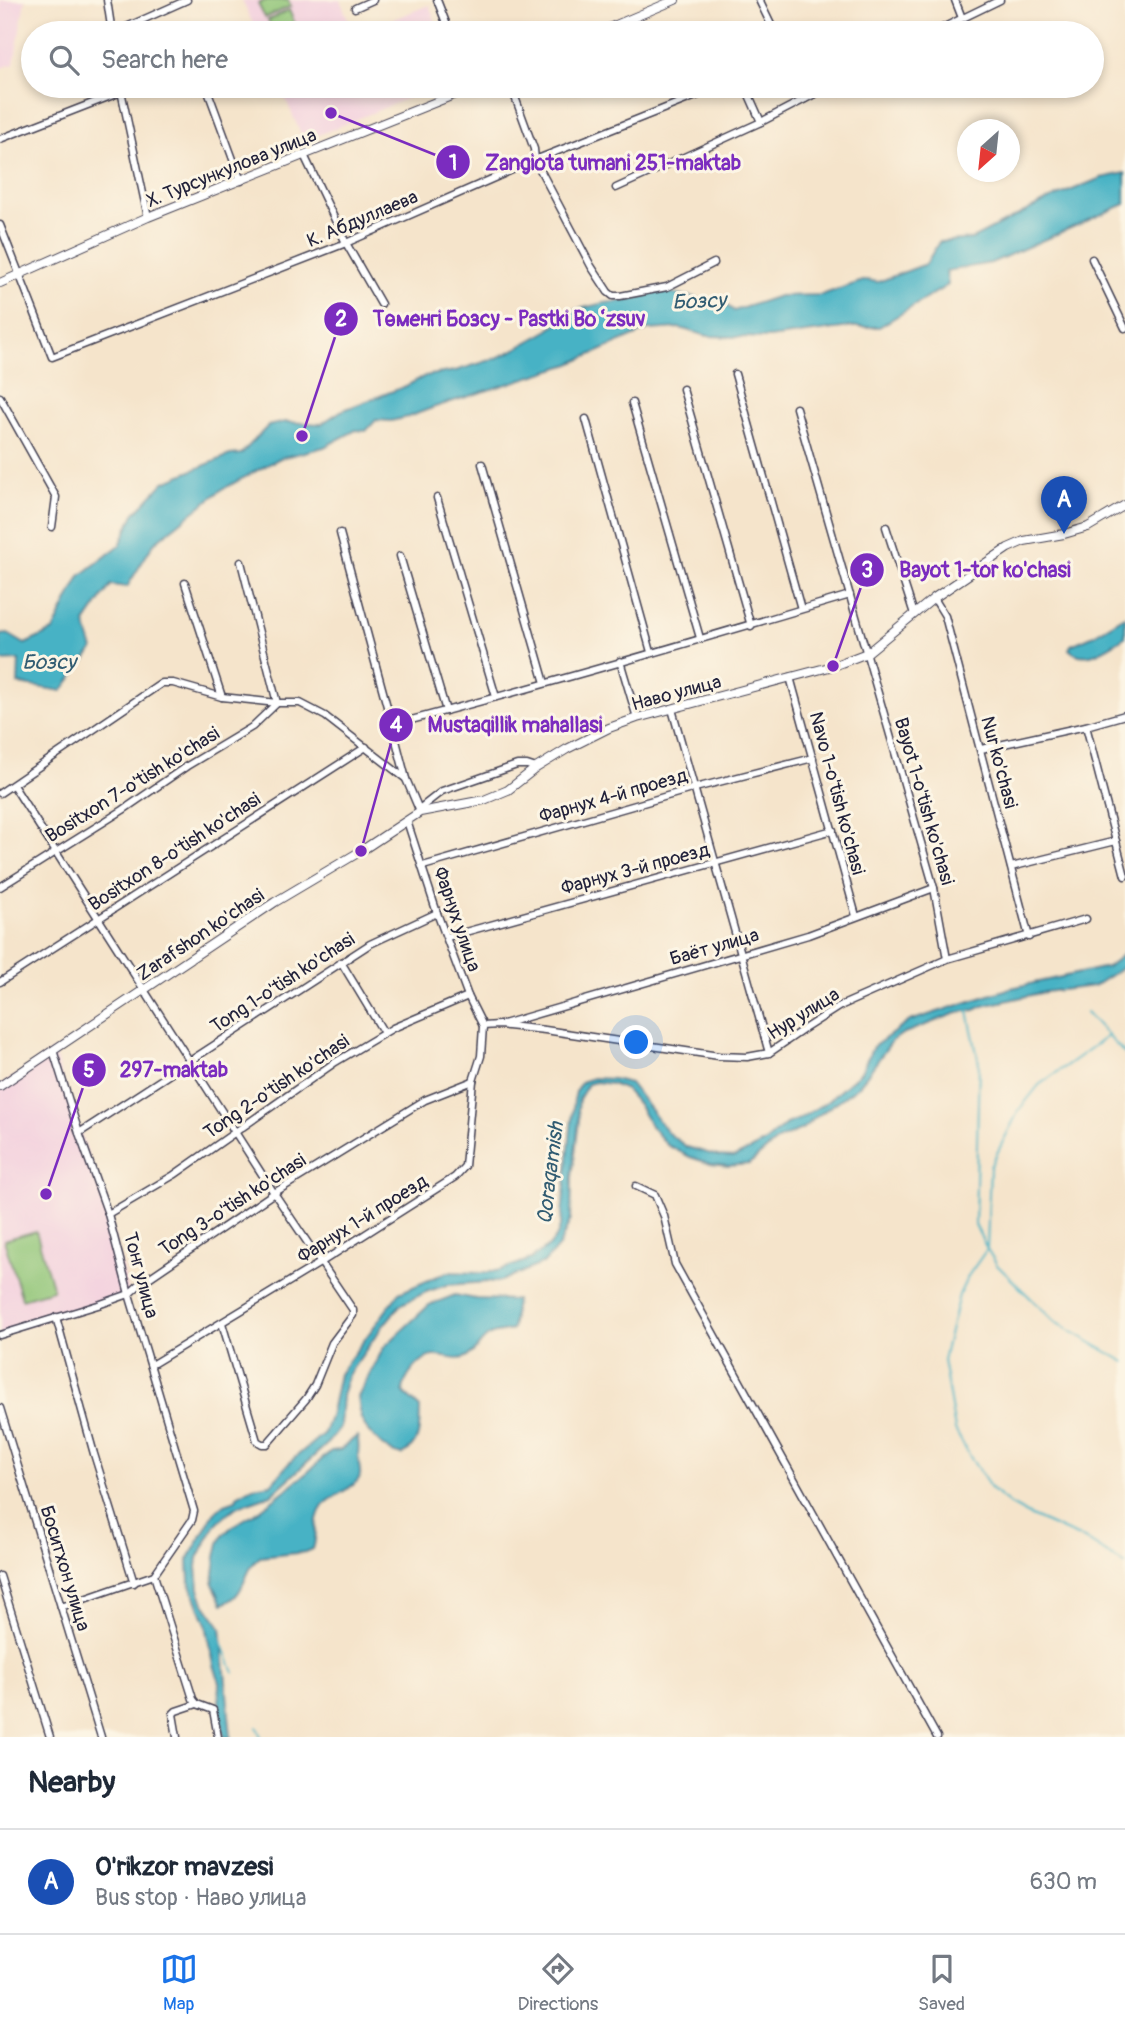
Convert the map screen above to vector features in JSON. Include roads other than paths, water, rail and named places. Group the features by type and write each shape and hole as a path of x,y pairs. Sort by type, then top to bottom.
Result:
{"street":[{"path":"107,0 110,21"},
{"path":"139,21 187,0"},
{"path":"355,8 373,0"},
{"path":"437,0 445,21"},
{"path":"625,21 675,0"},
{"path":"759,0 769,21"},
{"path":"955,0 962,18"},
{"path":"956,21 1000,0"},
{"path":"0,139 99,98"},
{"path":"123,98 148,217"},
{"path":"210,98 241,181"},
{"name":"Х. Турсункулова улица","path":"0,283 148,217 445,98"},
{"path":"515,98 534,149 535,160 591,266 608,292 613,296 620,296 667,287 714,263"},
{"name":"К. Абдуллаева","path":"19,275 52,357 346,243 535,160 691,98"},
{"path":"751,98 761,122"},
{"path":"616,188 761,122 804,99"},
{"path":"304,155 346,243 381,304"},
{"path":"0,225 19,275"},
{"path":"1092,259 1125,328"},
{"path":"735,374 801,609"},
{"path":"683,389 751,626"},
{"path":"0,397 56,496 52,527"},
{"path":"632,403 700,638"},
{"name":"Bayot 1-o'tish ko'chasi","path":"796,408 934,888 947,959"},
{"path":"586,419 651,652"},
{"path":"482,464 545,682"},
{"path":"437,498 496,697"},
{"name":"Наво улица","path":"419,810 484,800 508,790 567,749 636,718 833,666 867,653 934,598 1007,548 1024,541 1088,527 1125,505"},
{"path":"886,527 914,614"},
{"path":"340,533 406,779 419,810 442,791 517,765 536,768"},
{"path":"400,556 446,711"},
{"path":"241,562 277,703"},
{"path":"185,583 222,697"},
{"path":"392,724 751,626 850,595"},
{"name":"Nur ko'chasi","path":"934,598 945,616 1029,937"},
{"path":"620,661 636,718"},
{"name":"Navo 1-o'tish ko'chasi","path":"790,677 856,916"},
{"path":"0,793 162,683 173,682 222,697 300,703 325,716 406,779"},
{"name":"Bositxon 7-o'tish ko'chasi","path":"0,887 252,727 277,703"},
{"path":"672,709 769,1053"},
{"path":"981,749 1125,715"},
{"path":"1086,726 1125,876"},
{"name":"Bositxon 8-o'tish ko'chasi","path":"0,982 366,747"},
{"name":"Фарнух 4-й проезд","path":"423,866 695,788 813,758"},
{"path":"13,785 274,1194 351,1304 353,1315 332,1343 315,1385 306,1399 267,1444 257,1441 222,1323"},
{"name":"Zarafshon ko'chasi","path":"0,1086 275,902 407,821 419,810"},
{"name":"Фарнух улица","path":"407,821 437,913 468,996 483,1026"},
{"name":"Фарнух 3-й проезд","path":"447,937 832,830"},
{"path":"1011,867 1116,841"},
{"name":"Баёт улица","path":"499,1025 808,935 934,888"},
{"name":"Tong 1-o'tish ko'chasi","path":"79,1133 370,944 437,913"},
{"name":"Нур улица","path":"483,1026 545,1030 719,1056 747,1057 769,1053 840,1006 947,959 1086,919"},
{"path":"341,962 384,1033"},
{"name":"Tong 2-o'tish ko'chasi","path":"108,1214 174,1175 334,1063 384,1033 468,996"},
{"name":"Фарнух 1-й проезд","path":"151,1365 320,1263 455,1177 465,1166 473,1081 481,1056 483,1026"},
{"name":"Тонг улица","path":"53,1050 108,1214 194,1511 192,1520 154,1575"},
{"name":"Tong 3-o'tish ko'chasi","path":"0,1335 129,1294 274,1194 425,1100 473,1081"},
{"path":"636,1186 655,1195 664,1216 676,1265 937,1737"},
{"path":"55,1317 134,1583"},
{"name":"Боситхон улица","path":"0,1408 101,1737"},
{"path":"61,1607 154,1575 193,1699 197,1704 213,1710 218,1737"},
{"path":"1,1580 50,1737"},
{"path":"177,1737 173,1714 197,1704"}],"water":[{"name":"Бозсу","path":"1125,173 1125,204 991,263 946,271 948,285 879,327 850,327 769,338 708,336 679,328 648,330 570,364 408,417 391,421 376,420 366,431 356,430 324,447 280,458 221,490 154,543 127,587 111,585 85,623 93,650 62,691 18,684 19,660 0,661 0,635 8,634 25,644 53,631 80,576 120,545 134,514 164,482 230,455 241,454 268,426 285,422 321,424 341,411 425,376 455,371 494,359 549,330 571,311 604,303 632,300 661,291 697,298 712,306 724,303 734,311 779,296 821,295 866,280 878,282 926,264 939,242 972,239 1048,200 1101,178"},
{"path":"1125,616 1125,637 1112,645 1097,653 1083,656 1069,649 1071,645"},
{"path":"1125,953 1125,966 1094,986 1045,992 959,1012 902,1034 892,1041 859,1086 802,1129 779,1139 749,1164 711,1164 690,1157 667,1145 626,1090 612,1084 588,1084 579,1099 571,1219 559,1246 544,1263 501,1281 447,1285 400,1305 348,1375 342,1396 340,1427 325,1446 271,1495 236,1507 217,1523 208,1538 198,1558 197,1567 199,1589 204,1603 221,1627 231,1737 224,1737 219,1701 220,1683 206,1624 189,1581 188,1560 214,1513 253,1487 271,1484 290,1462 324,1433 339,1374 399,1293 447,1272 484,1273 501,1270 531,1259 549,1246 557,1236 561,1224 574,1100 577,1088 583,1081 593,1078 630,1083 668,1133 687,1147 718,1156 735,1157 764,1143 786,1124 828,1101 861,1072 873,1047 910,1021 1011,988 1107,967"},
{"path":"455,1295 476,1299 516,1300 512,1330 490,1335 466,1357 458,1359 433,1356 417,1365 406,1381 403,1392 420,1408 418,1435 413,1445 402,1455 392,1452 368,1431 361,1419 358,1397 384,1347 429,1305"},
{"path":"357,1436 360,1473 358,1479 323,1506 318,1516 313,1549 260,1557 254,1562 237,1595 223,1604 213,1584 219,1543 224,1534 260,1510 331,1451 340,1450"}],"waterway":[{"path":"968,1011 979,1063 975,1225 997,1265 1055,1322 1125,1362"},
{"path":"1086,1012 1125,1054"},
{"path":"1108,1036 1039,1085 1019,1110 990,1167 987,1249 968,1276 959,1295 943,1360 955,1430 992,1490 1011,1505 1086,1540 1125,1565"},
{"path":"221,1639 234,1673"},
{"path":"257,1727 261,1737"}],"place":[{"name":"Zangiota tumani 251-maktab","path":"331,113"},
{"name":"Төменгі Бозсу - Pastki Boʻzsuv","path":"302,436"},
{"name":"O'rikzor mavzesi","path":"1064,534"},
{"name":"Bayot 1-tor ko'chasi","path":"833,666"},
{"name":"Mustaqillik mahallasi","path":"361,851"},
{"name":"297-maktab","path":"46,1194"}],"water label":[{"name":"Qoraqamish","path":"550,1173"}]}
